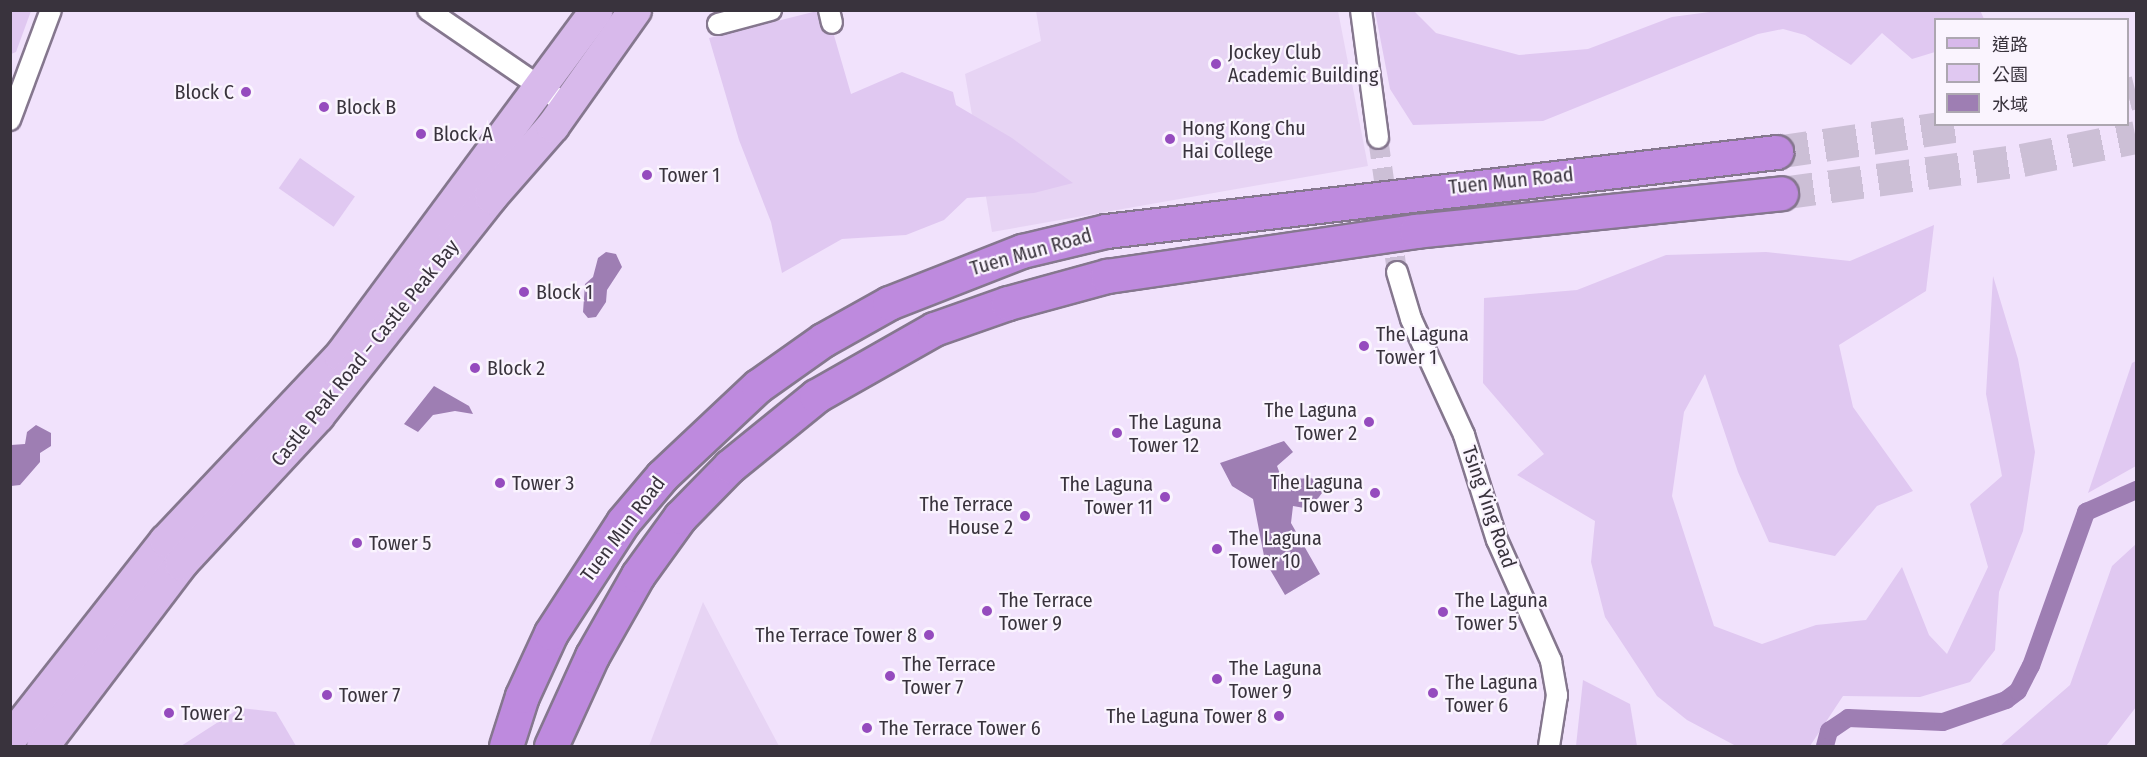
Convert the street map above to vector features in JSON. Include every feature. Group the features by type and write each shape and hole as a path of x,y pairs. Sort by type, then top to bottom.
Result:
{"highway":[{"name":"Tuen Mun Road","path":"506,747 522,696 551,633 624,522 662,476 758,386 823,340 889,303 1022,251 1106,231 1776,152"},
{"name":"Tuen Mun Road","path":"551,747 573,692 609,625 638,575 680,517 730,466 816,396 934,329 1032,296 1107,276 1416,231 1781,193"}],"main road":[{"name":"Castle Peak Road – Castle Peak Bay","path":"43,747 181,564 325,408 491,197 555,97 597,10"},
{"path":"555,97 618,10"},
{"name":"Castle Peak Road – Castle Peak Bay","path":"10,739 166,541 341,356 555,97 635,10"}],"street":[{"path":"10,120 18,75 51,10"},
{"path":"428,10 555,97"},
{"path":"718,24 771,10"},
{"path":"1361,10 1378,138"},
{"name":"Tsing Ying Road","path":"1397,272 1411,319 1464,435 1497,540 1551,661 1557,695 1549,747"}],"shaded area":[{"name":"Hong Kong Chu Hai College","path":"1036,11 1338,11 1368,166 992,232 965,74 1041,41"},
{"path":"703,602 736,665 779,746 649,746"}],"green space":[{"path":"11,10 31,11 16,52 11,54"},
{"path":"1980,10 1984,18 1934,18 1934,52 1912,59 1882,33 1851,65 1805,35 1783,29 1758,34 1543,121 1413,125 1390,89 1375,11 1414,11 1436,33 1519,55 1588,49 1672,17 1717,11"},
{"path":"817,11 833,32 851,94 902,72 953,92 956,105 1012,138 1073,183 1034,193 967,198 944,220 906,235 842,239 782,273 771,222 739,140 709,38"},
{"path":"300,158 355,196 334,227 279,188"},
{"path":"1934,225 1926,291 1839,345 1853,407 1913,491 1877,506 1835,556 1769,542 1738,472 1705,374 1684,412 1672,496 1714,626 1762,644 1816,625 1866,620 1902,567 1929,635 1947,654 1988,567 1970,504 2002,476 1986,394 1993,276 2018,359 2035,452 2023,531 1999,592 1995,650 1970,682 1920,697 1843,696 1810,746 1736,746 1687,720 1657,696 1605,617 1591,562 1595,521 1517,475 1544,454 1483,383 1484,298 1577,290 1666,255 1766,252 1850,261"},
{"path":"2136,361 2136,466 2088,493 2132,363"},
{"path":"2136,544 2136,707 2106,746 2000,746 2070,685 2112,566"},
{"path":"1583,680 1630,704 1637,746 1576,746"},
{"path":"240,708 276,712 296,746 181,746"}],"water":[{"path":"606,252 616,254 622,267 607,290 606,302 596,317 588,318 583,312 585,284 593,277 598,258"},
{"path":"434,386 469,406 473,414 455,411 433,415 418,432 404,424"},
{"path":"36,425 51,433 51,446 40,453 40,462 20,485 11,486 11,445 25,444 27,432"},
{"path":"1284,441 1293,452 1277,466 1282,479 1322,478 1322,493 1310,509 1293,506 1291,523 1320,574 1285,595 1265,561 1253,499 1232,486 1220,463"}],"waterway":[{"path":"1825,746 1829,731 1848,718 1943,722 2006,700 2018,691 2031,666 2086,512 2136,490"}],"tunnel":[{"path":"2129,94 2136,92"},
{"path":"1776,152 1954,126"},
{"path":"1781,193 2022,160 2136,137"},
{"path":"1378,138 1397,272"}],"place":[{"name":"Jockey Club Academic Building","path":"1216,64"},
{"name":"Block C","path":"246,92"},
{"name":"Block B","path":"324,107"},
{"name":"Block A","path":"421,134"},
{"name":"Hong Kong Chu Hai College","path":"1170,139"},
{"name":"Tower 1","path":"647,175"},
{"name":"Block 1","path":"524,292"},
{"name":"The Laguna Tower 1","path":"1364,346"},
{"name":"Block 2","path":"475,368"},
{"name":"The Laguna Tower 2","path":"1369,422"},
{"name":"The Laguna Tower 12","path":"1117,433"},
{"name":"Tower 3","path":"500,483"},
{"name":"The Laguna Tower 3","path":"1375,493"},
{"name":"The Laguna Tower 11","path":"1165,497"},
{"name":"The Terrace House 2","path":"1025,516"},
{"name":"Tower 5","path":"357,543"},
{"name":"The Laguna Tower 10","path":"1217,549"},
{"name":"The Terrace Tower 9","path":"987,611"},
{"name":"The Laguna Tower 5","path":"1443,612"},
{"name":"The Terrace Tower 8","path":"929,635"},
{"name":"The Terrace Tower 7","path":"890,676"},
{"name":"The Laguna Tower 9","path":"1217,679"},
{"name":"The Laguna Tower 6","path":"1433,693"},
{"name":"Tower 7","path":"327,695"},
{"name":"Tower 2","path":"169,713"},
{"name":"The Laguna Tower 8","path":"1279,716"},
{"name":"The Terrace Tower 6","path":"867,728"}]}
